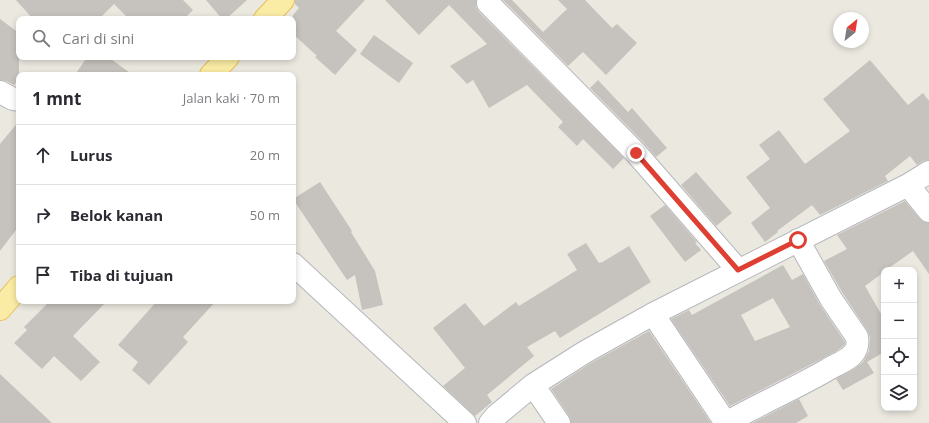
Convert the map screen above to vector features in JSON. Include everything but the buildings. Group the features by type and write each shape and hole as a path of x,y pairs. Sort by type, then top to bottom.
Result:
{"main road":[{"path":"268,16 283,0"},
{"path":"214,72 225,60"},
{"path":"0,309 16,290"}],"street":[{"path":"488,3 636,153 738,270"},
{"path":"0,92 16,100"},
{"path":"490,423 496,416 533,385 585,352 652,314 908,185 929,172"},
{"path":"908,185 929,211"},
{"path":"652,314 726,423 845,360 853,354 858,343 856,337 831,299 798,240"},
{"path":"296,267 465,423"},
{"path":"533,385 559,423"}],"route":[{"path":"636,153 738,270 798,240"}]}
